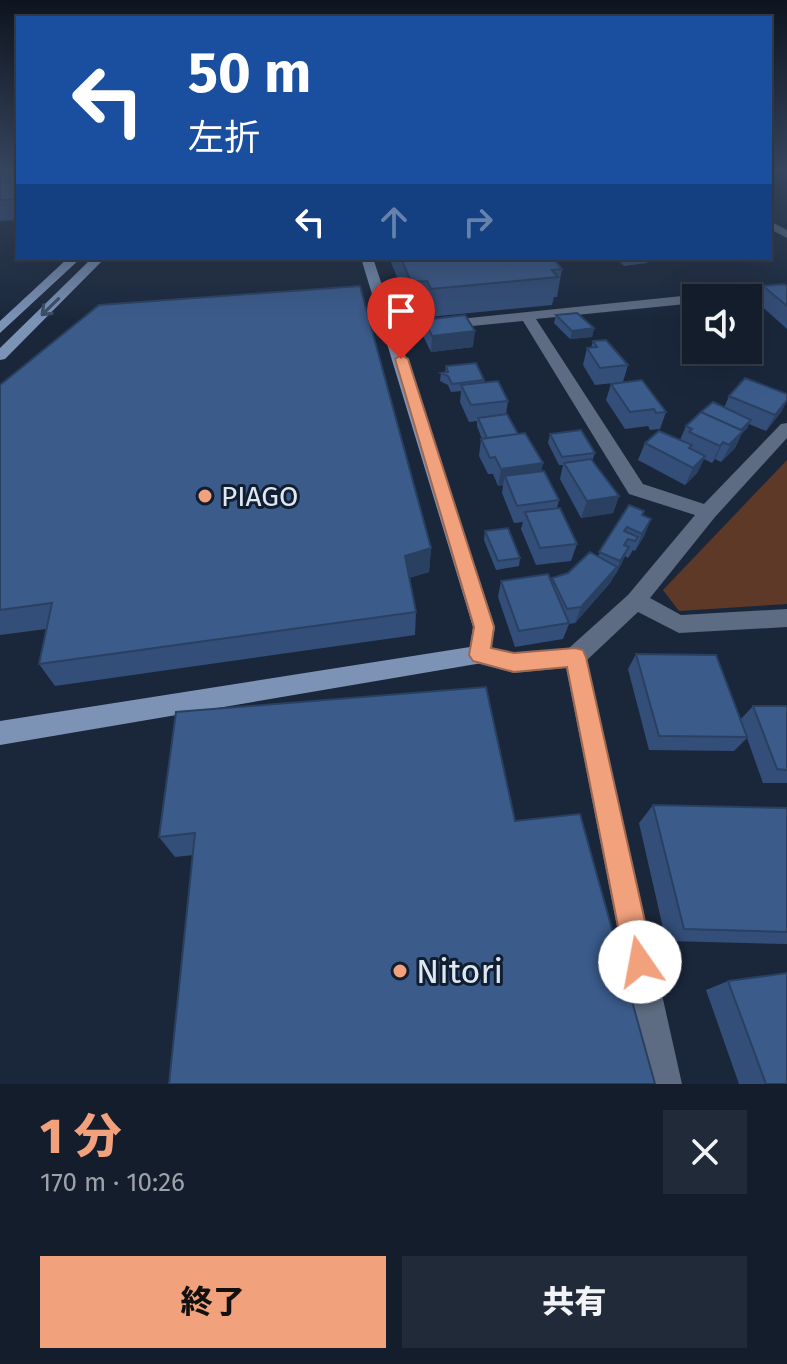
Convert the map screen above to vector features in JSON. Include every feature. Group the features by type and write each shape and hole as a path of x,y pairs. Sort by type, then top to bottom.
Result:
{"street":[{"path":"0,329 73,260"},
{"path":"0,356 97,260"},
{"path":"368,260 484,627 480,655"},
{"path":"762,292 787,289"},
{"path":"392,330 682,300"},
{"path":"527,316 636,489 708,512"},
{"path":"0,733 480,655 514,663 575,657 636,601 708,512 787,428"},
{"path":"636,601 679,624 787,618"},
{"path":"575,657 665,1084"}],"shaded area":[{"path":"787,460 787,604 679,611 663,590"}],"building":[{"path":"402,260 555,260 562,269 552,270 558,277 431,289 427,281 411,282"},
{"name":"PIAGO","path":"360,286 431,548 405,556 416,612 39,664 52,603 0,610 0,385 99,305"},
{"path":"763,286 787,286 787,306"},
{"path":"577,313 594,328 572,331 556,315"},
{"path":"465,315 475,331 432,336 424,320"},
{"path":"606,340 628,365 600,368 587,348 597,347 593,341"},
{"path":"476,363 484,380 452,384 448,376 441,373 448,372 446,366"},
{"path":"745,378 787,394 787,400 775,415 729,396"},
{"path":"642,380 666,412 656,413 654,409 630,412 611,384"},
{"path":"498,381 508,401 471,405 461,385"},
{"path":"713,402 751,420 741,430 701,412"},
{"path":"701,412 743,431 729,445 723,442 720,446 689,432 692,429 686,426"},
{"path":"507,414 518,434 487,438 478,418"},
{"path":"581,430 595,453 562,457 550,434"},
{"path":"659,431 692,445 689,448 705,456 693,468 645,443"},
{"path":"525,433 543,463 501,469 495,457 490,458 481,439"},
{"path":"591,459 619,496 587,501 564,463"},
{"path":"544,471 559,500 517,506 505,476"},
{"path":"629,505 644,511 642,515 651,519 642,534 627,527 624,531 638,537 635,541 628,539 624,545 629,547 620,561 599,552"},
{"path":"560,508 577,544 540,548 525,512"},
{"path":"508,528 520,558 498,561 485,531"},
{"path":"590,552 617,567 581,607 567,609 552,578 568,573"},
{"path":"548,574 569,623 519,631 501,581"},
{"path":"636,654 716,655 747,737 659,736"},
{"name":"Nitori","path":"486,687 515,821 580,814 655,1084 169,1084 195,833 159,837 176,712"},
{"path":"753,706 787,706 787,770 777,769"},
{"path":"653,805 787,808 787,932 684,929"},
{"path":"787,973 787,1084 766,1084 728,981"}],"place":[{"name":"PIAGO","path":"205,496"},
{"name":"Nitori","path":"400,971"}],"route":[{"path":"401,359 484,627 480,655 514,663 575,657 640,962"}]}
